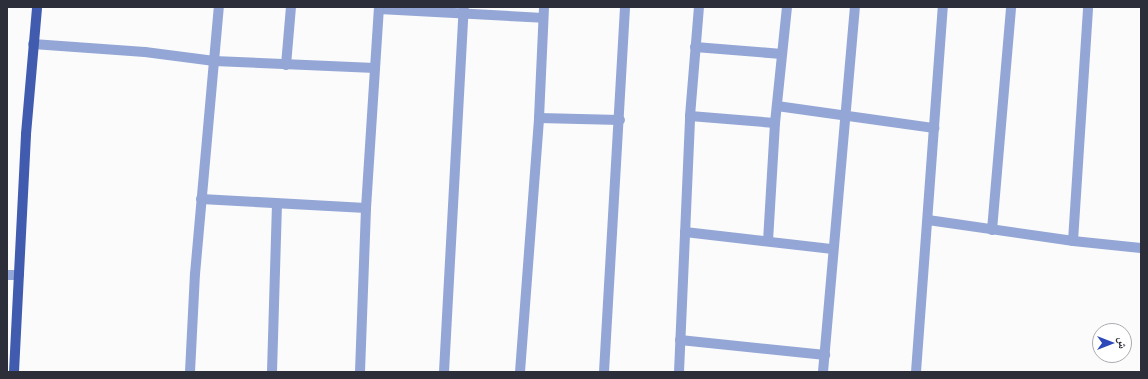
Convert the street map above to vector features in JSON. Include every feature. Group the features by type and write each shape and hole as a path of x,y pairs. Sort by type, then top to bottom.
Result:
{"main road":[{"path":"14,372 26,134 37,7"}],"street":[{"path":"190,372 201,199 219,7"},
{"path":"286,65 291,7"},
{"path":"520,372 539,118 544,7"},
{"path":"604,372 626,7"},
{"path":"679,372 690,116 699,7"},
{"path":"768,241 775,123 787,7"},
{"path":"823,372 844,115 855,7"},
{"path":"916,372 942,7"},
{"path":"992,230 1012,7"},
{"path":"1073,241 1088,7"},
{"path":"360,372 366,208 379,8 464,11 543,18"},
{"path":"444,372 464,11"},
{"path":"33,44 145,52 214,61 375,68"},
{"path":"695,47 782,54"},
{"path":"777,106 934,128"},
{"path":"690,116 775,123"},
{"path":"539,118 620,120"},
{"path":"201,199 366,208"},
{"path":"272,372 277,204"},
{"path":"928,220 1073,241 1141,248"},
{"path":"685,232 833,249"},
{"path":"7,275 19,275"},
{"path":"680,340 825,355"}]}
